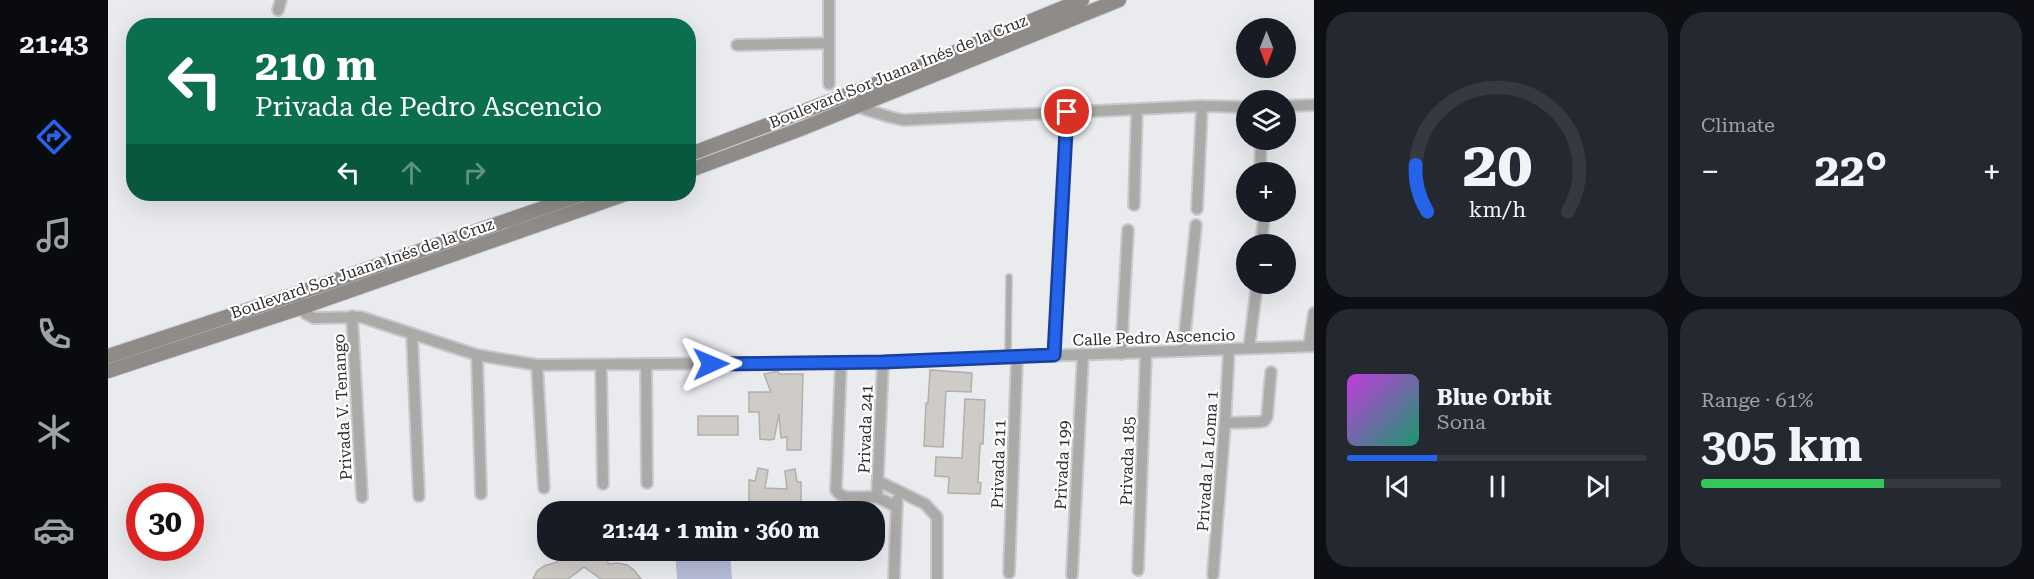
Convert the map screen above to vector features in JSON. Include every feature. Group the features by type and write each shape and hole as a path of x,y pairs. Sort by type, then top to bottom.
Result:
{"main road":[{"name":"Boulevard Sor Juana Inés de la Cruz","path":"696,152 908,72 1082,0"},
{"name":"Boulevard Sor Juana Inés de la Cruz","path":"696,168 798,130 1119,0"},
{"name":"Boulevard Sor Juana Inés de la Cruz","path":"108,356 296,294 563,201"},
{"name":"Boulevard Sor Juana Inés de la Cruz","path":"108,371 303,308 606,201"}],"street":[{"path":"829,0 829,84"},
{"path":"737,45 829,43"},
{"path":"1296,106 1314,105"},
{"path":"855,106 903,120 1202,106 1236,107"},
{"path":"1197,209 1202,106"},
{"path":"1134,205 1137,109"},
{"path":"1054,355 1067,112"},
{"path":"1184,351 1196,225"},
{"path":"1121,354 1128,230"},
{"path":"296,294 303,308"},
{"path":"1249,348 1256,294"},
{"name":"Calle Pedro Ascencio","path":"303,308 306,314 314,318 352,316 371,319 477,355 537,365 883,362 1312,346"},
{"path":"1312,346 1314,313"},
{"name":"Privada V. Tenango","path":"352,316 363,497"},
{"path":"412,333 419,496"},
{"name":"Privada La Loma 1","path":"1213,575 1229,349"},
{"name":"Privada 185","path":"1138,570 1146,353"},
{"path":"477,355 481,494"},
{"name":"Privada 199","path":"1072,576 1083,355"},
{"name":"Privada 211","path":"1009,573 1013,357"},
{"path":"841,362 836,490 844,497 877,497 896,507"},
{"name":"Privada 241","path":"877,497 883,362"},
{"path":"537,365 543,488"},
{"path":"602,365 603,484"},
{"path":"646,365 647,483"},
{"path":"1225,423 1259,422 1268,417 1270,372"},
{"path":"878,481 925,504 937,517 937,579"},
{"path":"894,579 897,491"}],"lane":[{"path":"1009,277 1013,357"}],"shaded area":[{"path":"676,561 731,561 732,579 677,579"}],"building":[{"path":"930,370 972,373 971,392 946,391 943,447 924,446"},
{"path":"778,371 779,374 803,374 801,450 787,450 787,437 781,438 779,414 774,439 769,440 760,439 759,412 749,412 749,392 771,392 764,374"},
{"path":"965,399 985,400 983,444 980,444 978,482 981,483 980,494 948,493 949,477 935,476 936,457 962,458"},
{"path":"698,416 738,416 738,435 698,435"},
{"path":"758,468 768,470 765,488 787,489 785,471 795,469 797,482 801,482 801,501 749,501 749,480 755,481"},
{"path":"608,561 608,564 618,563 627,565 641,579 601,579 584,567 568,579 533,579 537,571 544,566 557,562"}],"route":[{"path":"711,364 883,362 1054,355 1067,112"}]}
